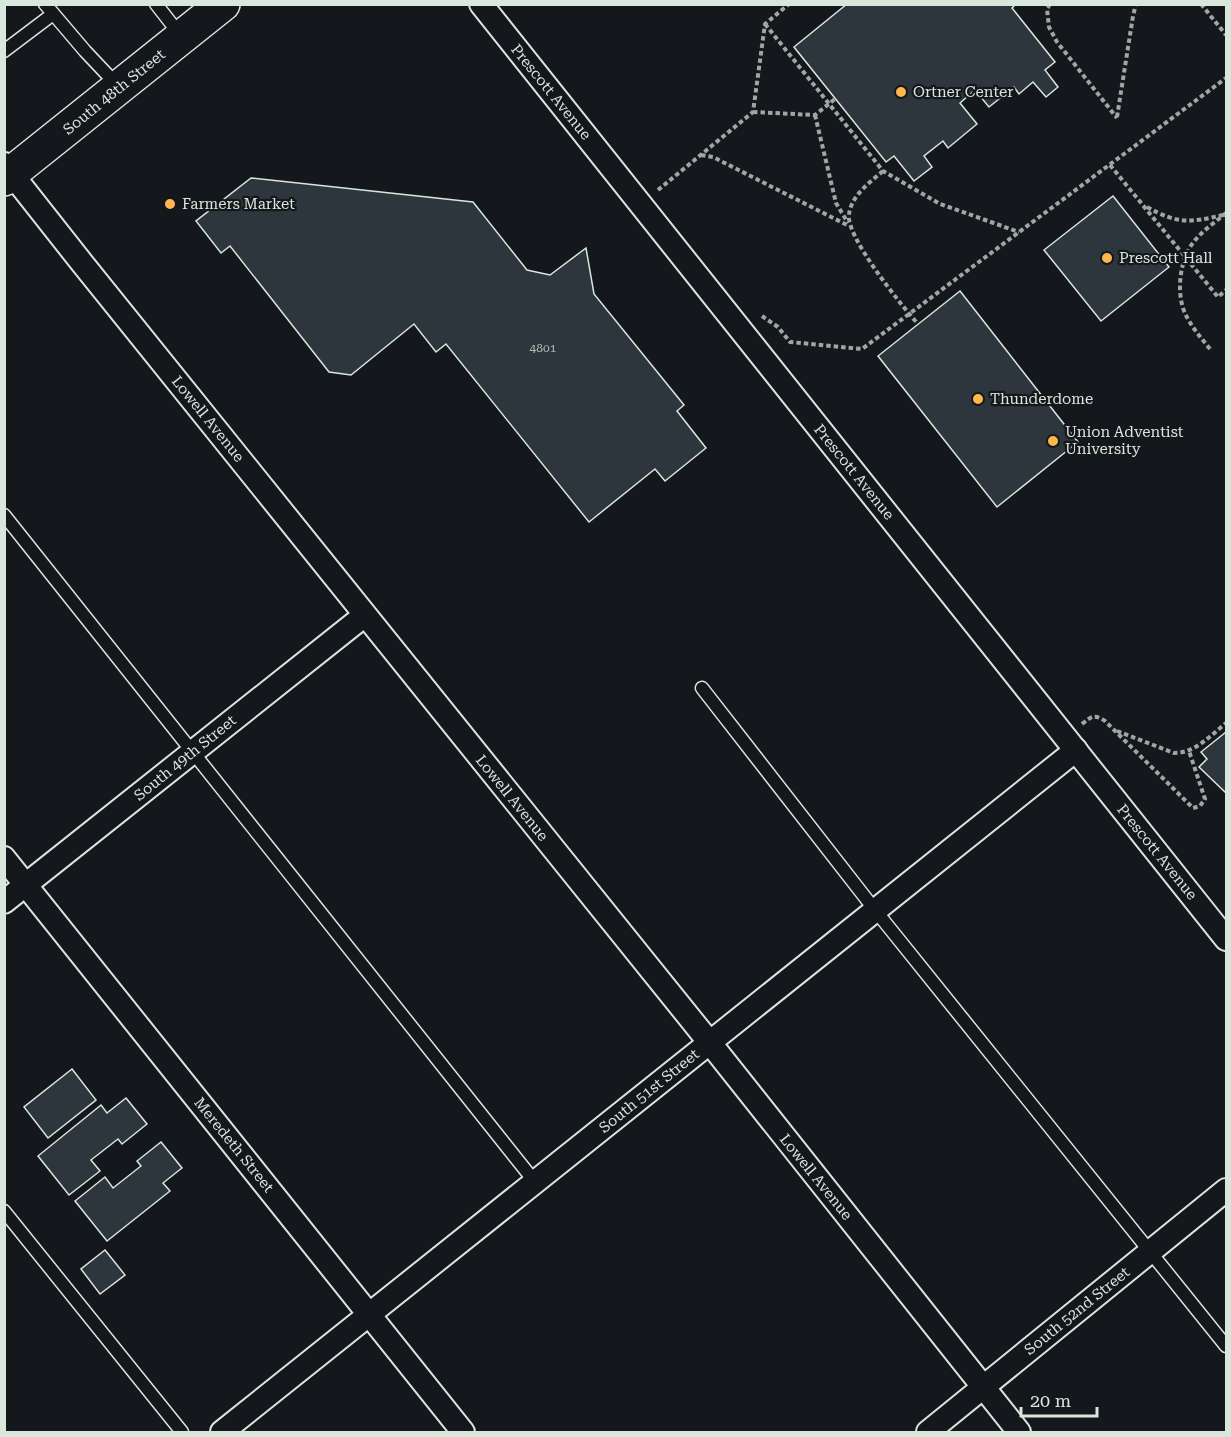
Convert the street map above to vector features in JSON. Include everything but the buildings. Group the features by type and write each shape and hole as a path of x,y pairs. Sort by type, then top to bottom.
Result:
{"main road":[{"name":"South 48th Street","path":"7,172 223,4"}],"street":[{"name":"Prescott Avenue","path":"481,4 1227,939"},
{"name":"Lowell Avenue","path":"7,172 710,1043 1019,1432"},
{"name":"South 49th Street","path":"4,902 365,615"},
{"name":"South 51st Street","path":"222,1432 875,910 1070,744"},
{"name":"Meredeth Street","path":"4,858 463,1432"},
{"name":"South 52nd Street","path":"928,1432 1227,1190"}],"lane":[{"path":"156,4 182,38"},
{"path":"4,51 49,9 119,87"},
{"path":"4,515 535,1182"},
{"path":"702,688 875,910 1227,1346"},
{"path":"4,1211 182,1432"}],"path":[{"path":"753,112 765,24 789,4"},
{"path":"1050,4 1047,9 1049,27 1057,42 1117,118 1136,4"},
{"path":"1201,4 1227,35"},
{"path":"765,24 883,171 940,204 1019,232"},
{"path":"727,313 748,306 778,327 790,342 862,349 1227,78"},
{"path":"640,204 753,112 815,115 835,99"},
{"path":"815,115 836,203 872,265 918,324"},
{"path":"701,154 713,157 850,226"},
{"path":"1110,165 1218,297 1227,290"},
{"path":"850,226 848,216 852,203 863,188 883,171"},
{"path":"1143,206 1161,215 1182,221 1202,220 1226,214"},
{"path":"1210,349 1186,318 1180,283 1185,256 1196,238 1226,214"},
{"path":"1070,744 1091,717 1098,716 1193,808 1200,806 1205,799 1189,751"},
{"path":"1114,729 1174,753 1189,751 1227,723"}],"place":[{"name":"Ortner Center","path":"901,92"},
{"name":"Farmers Market","path":"170,204"},
{"name":"Prescott Hall","path":"1107,258"},
{"name":"Thunderdome","path":"978,399"},
{"name":"Union Adventist University","path":"1053,441"}]}
